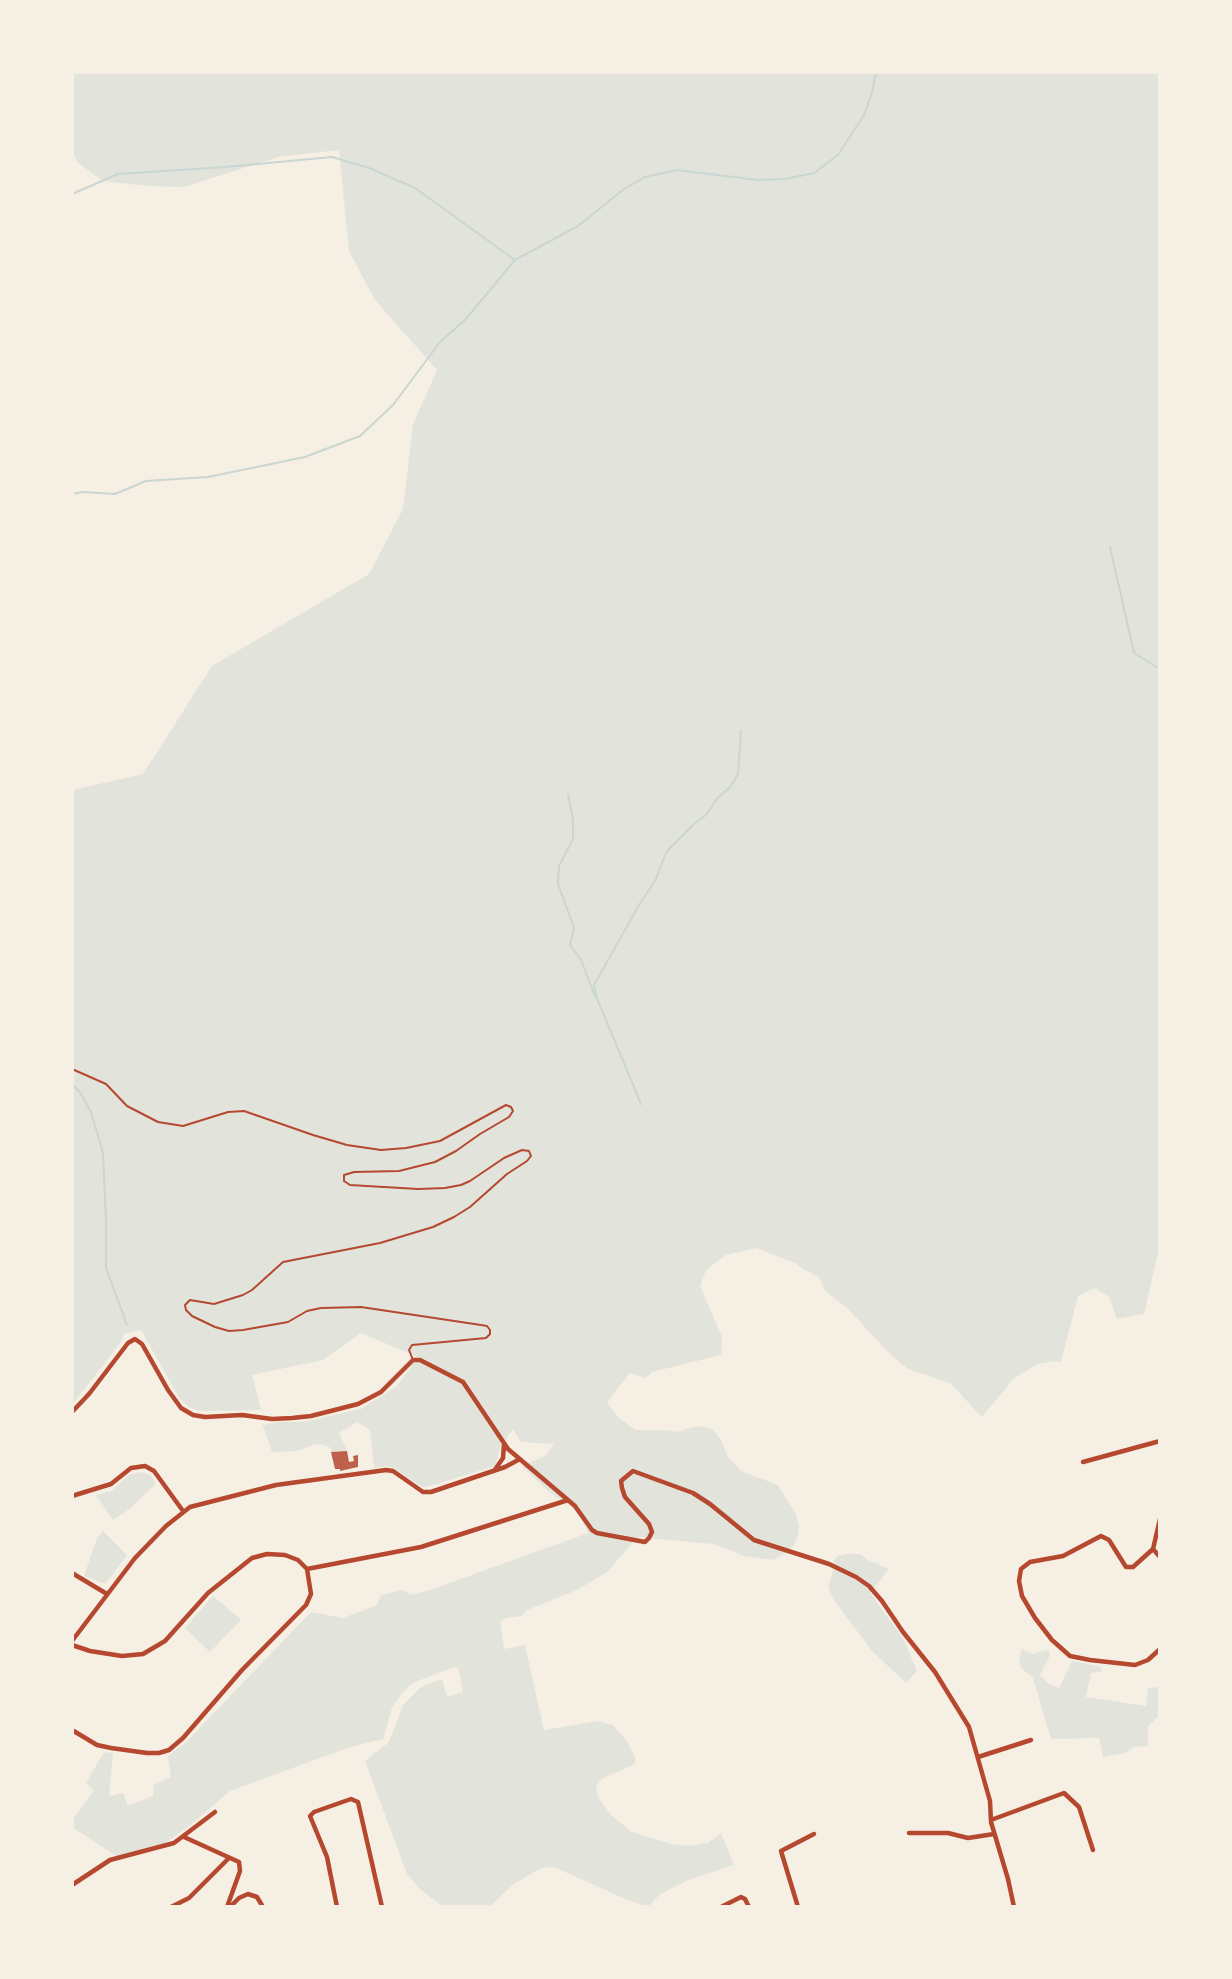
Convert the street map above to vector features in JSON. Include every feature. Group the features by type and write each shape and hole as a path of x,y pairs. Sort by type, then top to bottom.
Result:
{"street":[{"path":"72,1412 89,1394 128,1342 135,1339 142,1344 178,1403 188,1413 197,1416 242,1415 272,1419 292,1418 352,1406 369,1400 381,1392 413,1360 420,1360 462,1382 504,1445 568,1500 597,1533 645,1542 649,1538 652,1532 649,1524 625,1497 621,1481 633,1471 693,1493 754,1540 829,1564 856,1577 876,1593 935,1672 969,1727 991,1805 990,1820 1014,1907"},
{"path":"1083,1462 1160,1441"},
{"path":"494,1471 503,1458 504,1445"},
{"path":"72,1730 97,1745 111,1748 147,1754 169,1750 183,1738 242,1670 306,1605 310,1594 307,1569 298,1560 285,1555 267,1554 252,1558 208,1593 165,1641 143,1654 122,1656 90,1651 72,1643 135,1558 183,1511 195,1505 265,1487 382,1471 393,1472 426,1493 506,1467 520,1459"},
{"path":"72,1496 106,1486 134,1467 145,1466 154,1471 183,1511"},
{"path":"307,1569 421,1547 568,1500"},
{"path":"1160,1519 1153,1549 1137,1564 1129,1568 1107,1538 1097,1536 1063,1556 1030,1562 1021,1569 1019,1581 1022,1596 1035,1618 1052,1640 1070,1656 1135,1665 1148,1660 1160,1649"},
{"path":"1153,1549 1160,1557"},
{"path":"72,1573 107,1594"},
{"path":"978,1757 1031,1740"},
{"path":"990,1820 1065,1792 1079,1807 1093,1850"},
{"path":"337,1907 327,1857 310,1821 310,1816 314,1812 351,1799 357,1800 382,1907"},
{"path":"72,1885 110,1860 167,1846 184,1837 215,1812"},
{"path":"909,1833 948,1833 968,1838 994,1834"},
{"path":"798,1907 781,1851 814,1834"},
{"path":"184,1837 237,1860 241,1868 228,1907"},
{"path":"171,1907 189,1898 229,1858"},
{"path":"228,1907 248,1894 257,1898 263,1907"},
{"path":"721,1907 741,1897 745,1899 749,1907"}],"lane":[{"path":"72,1068 106,1084 127,1106 158,1122 183,1125 228,1112 244,1111 313,1136 347,1145 381,1150 440,1141 506,1105 511,1107 513,1111 509,1117 435,1162 387,1172 350,1172 343,1178 350,1185 418,1190 445,1188 470,1181 522,1150 529,1151 531,1156 527,1161 507,1174 462,1212 433,1227 380,1243 283,1262 252,1290 243,1295 214,1304 190,1300 185,1305 186,1310 192,1316 229,1331 288,1322 307,1311 321,1308 362,1307 482,1325 487,1326 490,1330 490,1335 486,1338 412,1345 409,1350 413,1360"}],"shaded area":[{"path":"74,72 1160,72 1160,1244 1144,1314 1117,1319 1109,1297 1095,1288 1078,1296 1061,1362 1038,1364 1014,1378 982,1417 950,1383 908,1369 890,1354 847,1308 825,1291 819,1277 797,1264 756,1248 726,1255 706,1270 700,1286 722,1337 721,1355 652,1372 646,1378 630,1373 607,1402 618,1417 635,1430 678,1432 702,1426 712,1429 721,1440 728,1457 741,1471 778,1485 796,1514 799,1526 797,1539 793,1546 773,1560 744,1556 714,1544 638,1537 607,1572 577,1590 527,1610 522,1616 507,1618 500,1622 504,1649 525,1645 544,1730 598,1721 613,1725 627,1741 635,1757 635,1764 601,1779 596,1788 598,1797 611,1815 632,1832 671,1844 688,1846 708,1843 721,1833 734,1865 688,1880 659,1895 648,1907 554,1867 541,1868 514,1884 489,1907 443,1907 420,1889 407,1874 365,1761 389,1742 403,1705 421,1687 442,1679 447,1697 463,1692 456,1666 413,1683 403,1692 392,1708 383,1739 350,1747 230,1791 188,1827 165,1843 116,1856 72,1827 73,1819 94,1790 86,1783 104,1752 113,1753 109,1796 123,1793 128,1806 153,1796 154,1785 171,1777 168,1756 185,1743 311,1612 343,1618 377,1605 381,1595 403,1590 410,1595 430,1590 588,1533 572,1507 550,1493 522,1466 545,1456 554,1444 521,1442 513,1429 501,1446 495,1466 427,1487 420,1486 394,1468 387,1466 374,1468 370,1430 357,1422 339,1433 347,1451 331,1452 331,1448 316,1444 297,1451 272,1452 262,1422 265,1425 277,1422 303,1422 361,1409 397,1386 418,1357 361,1333 323,1360 252,1375 261,1410 200,1411 189,1407 180,1399 141,1330 124,1334 121,1342 72,1405 72,790 143,774 212,666 369,574 403,509 413,424 437,370 375,300 349,251 339,150 278,157 184,187 103,181 77,162 72,147 72,74"},
{"path":"143,1472 151,1476 156,1484 128,1510 113,1520 96,1495 111,1491 130,1474"},
{"path":"103,1531 127,1555 106,1583 84,1576 97,1538"},
{"path":"861,1554 868,1560 889,1569 870,1593 903,1638 917,1671 906,1683 872,1651 833,1599 828,1587 834,1560 837,1556"},
{"path":"213,1596 241,1620 210,1652 185,1628"},
{"path":"1022,1649 1033,1654 1049,1651 1050,1655 1040,1675 1048,1683 1059,1688 1072,1661 1102,1667 1101,1672 1091,1673 1086,1697 1146,1706 1148,1688 1160,1687 1160,1715 1148,1726 1148,1746 1134,1747 1125,1753 1103,1757 1099,1738 1051,1739 1033,1678 1021,1668 1019,1659"}],"building":[{"path":"347,1451 349,1462 354,1461 353,1456 358,1455 358,1467 340,1471 340,1469 335,1469 331,1452"}],"waterway":[{"path":"72,494 84,492 115,494 146,481 208,477 305,457 360,436 393,405 440,342 465,320 515,260 578,226 624,189 645,177 677,170 758,180 785,179 814,173 838,155 864,115 876,72"},
{"path":"72,194 118,174 332,157 369,168 415,188 515,260"},
{"path":"1110,547 1134,653 1160,669"},
{"path":"641,1104 596,996 594,985 655,881 667,851 707,814 717,799 731,786 738,774 741,731"},
{"path":"568,794 573,820 573,839 559,866 558,884 574,928 570,945 581,960 594,994"},
{"path":"72,1084 80,1092 91,1112 103,1153 106,1268 127,1325"}]}
